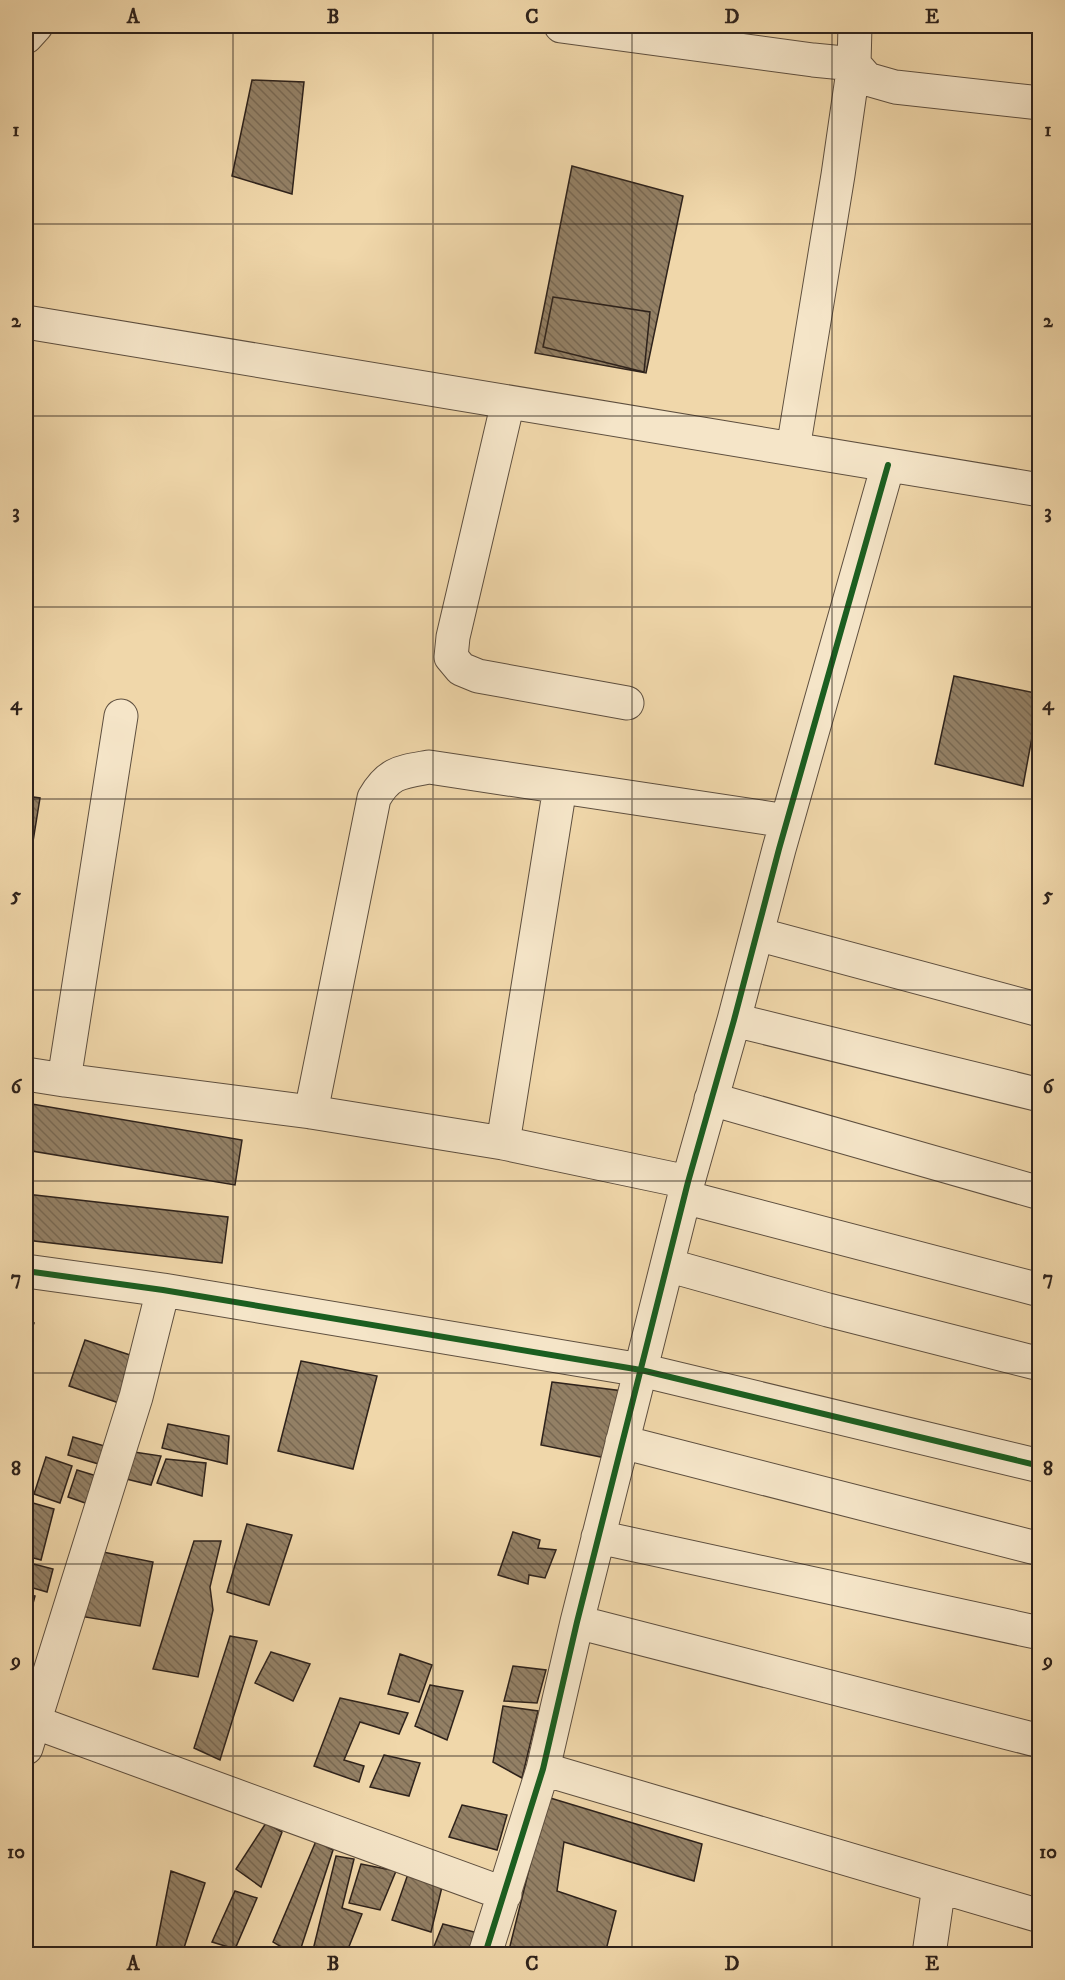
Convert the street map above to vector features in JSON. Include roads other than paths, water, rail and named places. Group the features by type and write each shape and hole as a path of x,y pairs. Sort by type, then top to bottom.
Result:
{"street":[{"path":"26,37 36,26"},
{"path":"561,26 854,64 867,79 895,87 1040,103"},
{"path":"793,448 838,175 854,64 855,26"},
{"path":"26,322 1040,490"},
{"path":"508,402 453,637 451,657 461,669 478,676 627,703"},
{"path":"485,1954 543,1769 577,1622 686,1190 888,465"},
{"path":"64,1080 121,716"},
{"path":"311,1112 374,798 382,784 396,774 429,767 787,821"},
{"path":"503,1143 560,787"},
{"path":"757,933 1040,1010"},
{"path":"734,1020 1040,1095"},
{"path":"26,1074 311,1112 503,1143 686,1190 1040,1290"},
{"path":"711,1099 1040,1192"},
{"path":"667,1265 828,1310 1040,1364"},
{"path":"26,1271 163,1290 641,1370 1040,1466"},
{"path":"163,1290 136,1397 28,1730 505,1894"},
{"path":"622,1442 1040,1549"},
{"path":"598,1538 1040,1633"},
{"path":"577,1622 1040,1741"},
{"path":"543,1769 1040,1916"},
{"path":"929,1954 939,1886"}]}
